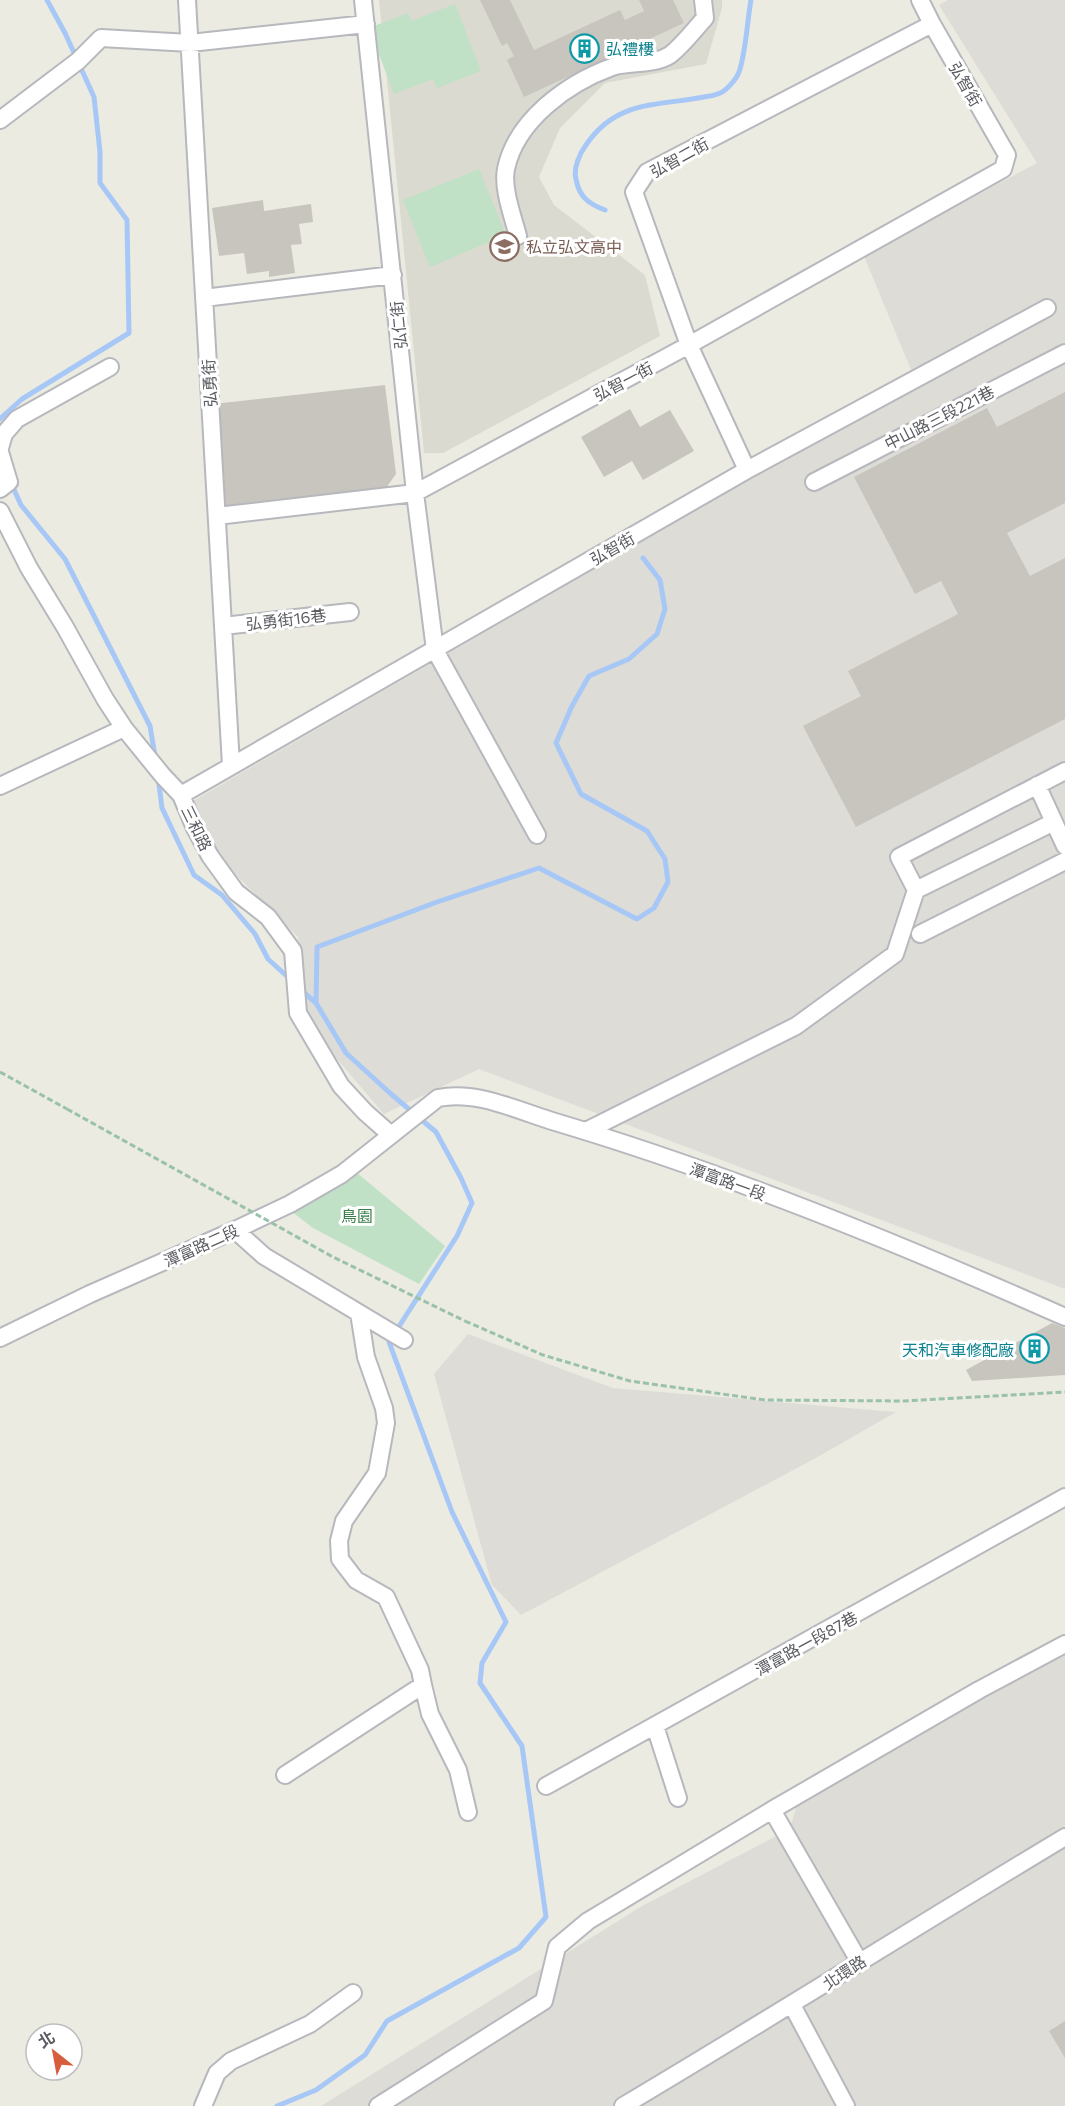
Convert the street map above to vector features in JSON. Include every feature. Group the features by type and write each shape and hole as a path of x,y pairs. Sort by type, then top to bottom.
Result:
{"street":[{"name":"弘勇街","path":"187,0 231,765"},
{"name":"弘仁街","path":"363,0 415,493 435,650"},
{"path":"518,236 508,202 506,170 515,144 531,120 561,93 582,79 614,66 658,60 669,55 705,18 703,0"},
{"name":"弘智街","path":"920,0 1007,155 1003,170"},
{"path":"0,120 78,61 101,38 190,43 366,24"},
{"name":"弘智二街","path":"747,470 689,345 634,192 647,172 932,24"},
{"name":"弘智一街","path":"217,516 415,493 689,345 1003,170"},
{"path":"204,298 393,275"},
{"name":"弘智街","path":"181,795 747,470 1047,308"},
{"name":"中山路三段221巷","path":"814,482 1065,353"},
{"path":"0,489 9,482 0,450 4,434 17,419 110,367"},
{"name":"三和路","path":"0,511 29,568 124,728 181,795 210,856 236,892 268,917 293,951 298,1013 341,1086 365,1112 397,1130"},
{"name":"弘勇街16巷","path":"223,627 350,612"},
{"path":"435,650 537,836"},
{"path":"0,786 124,728"},
{"path":"586,1131 796,1026 895,954 916,890 899,857 1065,771"},
{"path":"1037,785 1065,846"},
{"path":"916,890 1054,822"},
{"path":"921,934 1065,861"},
{"name":"潭富路一段","path":"397,1130 438,1098 465,1095 586,1131 747,1187 933,1258 1065,1317"},
{"name":"潭富路二段","path":"0,1338 90,1294 290,1204 342,1174 397,1130"},
{"path":"235,1230 264,1256 402,1339"},
{"path":"358,1313 366,1358 384,1408 386,1423 377,1473 344,1521 339,1541 340,1559 356,1580 386,1597 420,1670 430,1714 458,1770 468,1812"},
{"name":"潭富路一段87巷","path":"546,1786 1065,1497"},
{"path":"378,2106 544,2001 557,1947 588,1921 979,1689 1065,1644"},
{"path":"285,1775 423,1685"},
{"path":"655,1726 678,1798"},
{"path":"772,1810 860,1961"},
{"name":"北環路","path":"623,2106 1065,1837"},
{"path":"203,2106 217,2073 231,2061 310,2024 353,1993"},
{"path":"792,2005 846,2106"}],"path":[{"path":"0,1072 333,1257 465,1321 543,1355 630,1381 765,1400 904,1401 1065,1392"}],"shaded area":[{"name":"私立弘文高中","path":"379,0 722,0 722,8 706,64 605,83 560,128 539,177 554,205 645,275 660,336 443,453 424,453"},
{"path":"948,0 1065,0 1065,1289 479,1069 384,1114 308,1025 298,937 221,860 193,801 916,382 864,256 1037,163 939,5"},
{"path":"468,1334 613,1388 896,1412 814,1459 521,1615 492,1585 434,1374"},
{"path":"1065,1651 1065,2106 321,2106 642,1906 790,1829 797,1804"}],"green space":[{"path":"455,4 481,71 437,88 433,79 394,94 369,28 408,13 411,21"},
{"path":"479,169 506,235 430,267 403,200"},
{"name":"鳥園","path":"357,1173 445,1246 419,1284 313,1228 291,1211"}],"building":[{"path":"480,0 510,0 534,50 620,10 625,20 644,11 639,0 673,0 684,23 524,97 507,60 514,56 507,43 502,46"},
{"path":"263,200 264,211 311,204 313,222 299,224 302,244 291,245 295,273 269,277 269,271 247,274 244,253 219,256 212,208"},
{"path":"385,385 396,474 386,488 225,511 204,405"},
{"path":"1065,392 1065,503 1007,533 1030,576 1065,558 1065,719 856,827 803,726 861,696 848,671 958,614 941,581 915,594 854,477 987,408 997,427"},
{"path":"630,409 640,427 670,410 694,451 643,480 632,461 604,477 581,437"},
{"name":"天和汽車修配廠","path":"1052,1323 1065,1328 1065,1375 972,1381 966,1370"},
{"path":"1065,2021 1065,2058 1049,2031"}],"waterway":[{"path":"0,419 22,399 129,333 127,220 100,183 100,152 94,97 65,33 47,0"},
{"path":"605,210 586,199 577,185 576,166 586,145 598,130 624,112 654,104 715,95 727,88 739,72 751,0"},
{"path":"11,483 21,505 65,559 150,726 155,756"},
{"path":"277,2106 316,2090 365,2055 387,2021 519,1948 546,1917 522,1746 480,1683 482,1663 506,1622 452,1512 389,1342 457,1236 472,1203 436,1132 346,1053 316,1003 317,947 437,902 539,868 637,919 654,908 668,882 665,859 647,831 581,794 556,743 572,706 589,676 629,659 657,634 665,609 660,580 643,558"},
{"path":"158,777 162,808 194,875 222,895 255,934 268,959 290,979"},
{"path":"301,990 316,1003"}],"place":[{"name":"弘禮樓","path":"585,48"},
{"name":"私立弘文高中","path":"505,246"},
{"name":"天和汽車修配廠","path":"1035,1349"}]}
